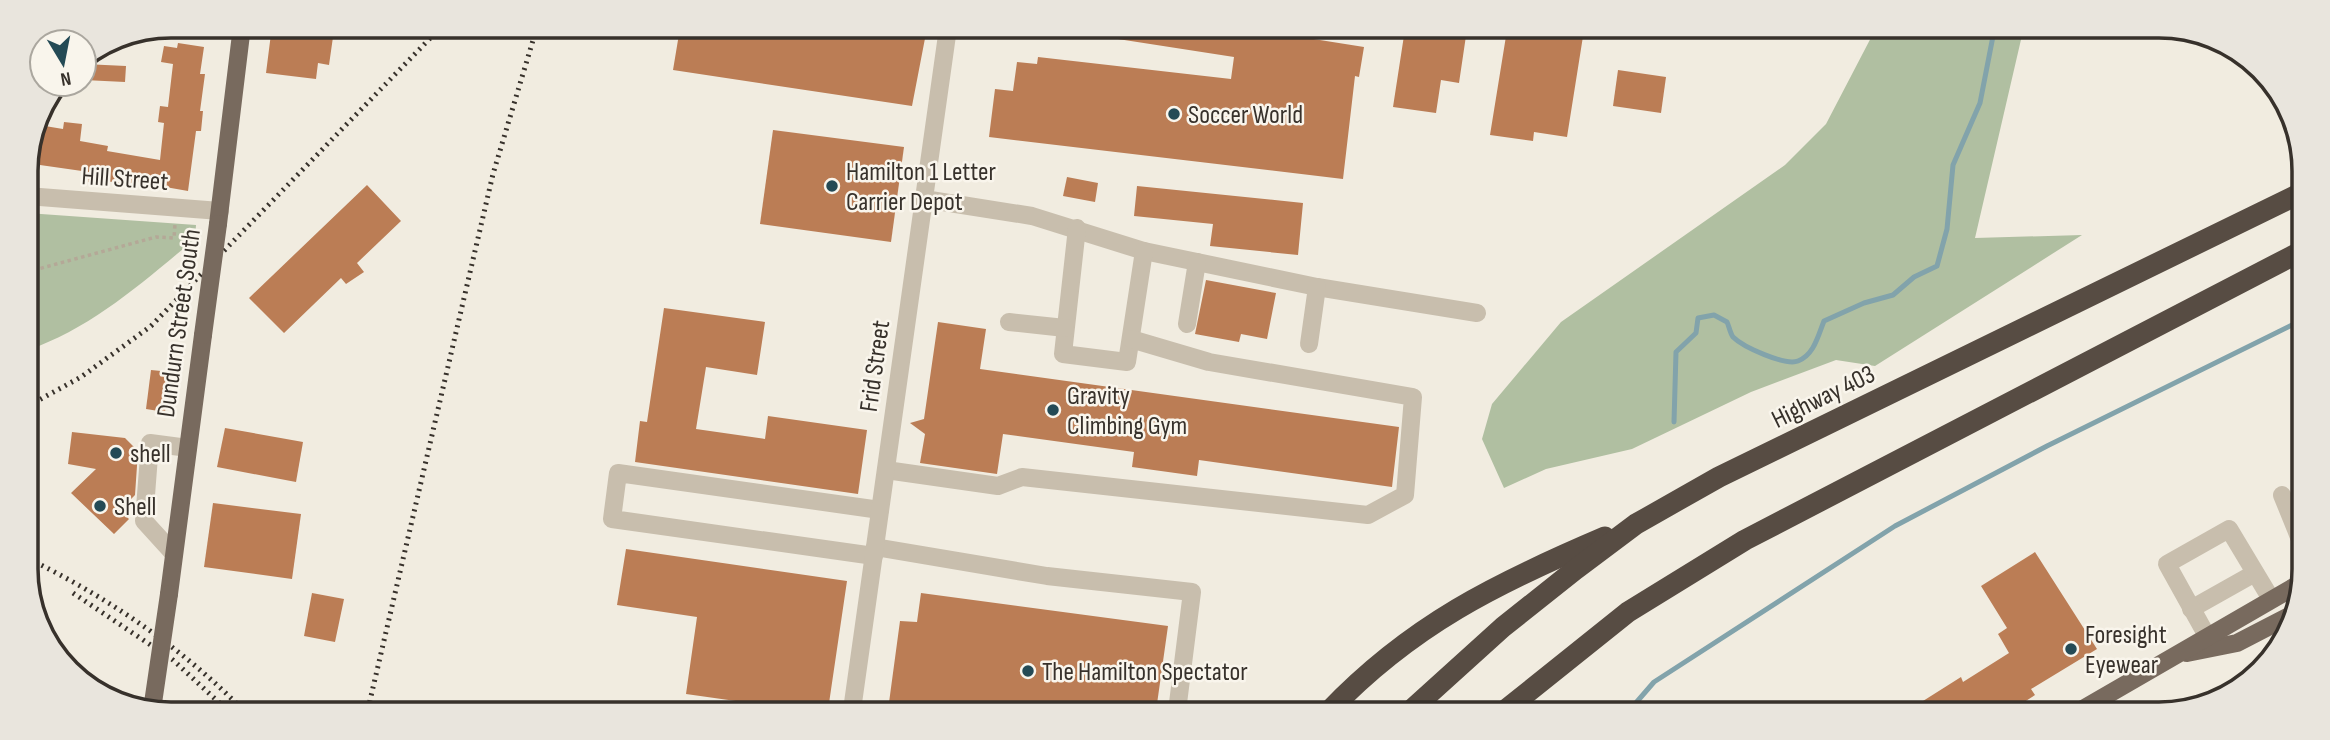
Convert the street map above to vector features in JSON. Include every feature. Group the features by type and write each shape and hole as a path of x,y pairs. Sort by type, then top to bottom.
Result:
{"highway":[{"name":"Highway 403","path":"1421,701 1503,627 1636,524 1719,477 2292,197"},
{"path":"1516,701 1628,612 1745,540 2292,257"},
{"path":"1339,701 1407,640 1462,604 1520,573 1636,524"},
{"path":"1521,701 1529,690"}],"main road":[{"name":"Dundurn Street South","path":"154,700 204,335 240,39"},
{"path":"2096,701 2289,589"},
{"path":"2173,655 2237,643 2281,620"}],"street":[{"name":"Frid Street","path":"853,702 947,39"},
{"name":"Hill Street","path":"39,196 176,208 219,218"},
{"path":"924,199 1032,216 1144,251 1317,287 1477,313"},
{"path":"1077,228 1063,354 1127,362 1144,251"},
{"path":"1187,324 1197,262"},
{"path":"1309,344 1317,287"},
{"path":"1009,322 1065,328"},
{"path":"886,470 998,486 1021,477 1368,515 1405,495 1413,397 1209,362 1131,340"},
{"path":"174,554 144,521 150,443 188,448"},
{"path":"880,510 618,473 612,519 1046,576 1192,592 1178,701"},
{"path":"2282,495 2292,520"},
{"path":"2207,636 2167,564 2229,529 2271,599"},
{"path":"2191,609 2255,573"}],"path":[{"path":"39,269 156,237 174,238 176,208"}],"green space":[{"path":"1871,38 2021,38 1975,238 2082,235 1875,366 1836,360 1751,392 1632,449 1546,469 1504,488 1482,439 1492,404 1561,322 1785,165 1826,124"},
{"path":"39,214 196,225 195,239 136,287 95,317 39,346"}],"building":[{"name":"Soccer World","path":"1310,38 1364,47 1359,77 1355,76 1343,179 989,137 995,89 1013,91 1017,62 1037,64 1038,57 1231,79 1234,57 1115,39"},
{"path":"1404,38 1466,38 1459,83 1441,80 1436,113 1393,107"},
{"path":"1506,38 1583,38 1567,137 1534,132 1533,141 1490,135"},
{"path":"270,39 333,39 329,65 318,63 316,79 266,73"},
{"path":"678,39 925,39 912,106 673,70"},
{"path":"178,43 204,47 200,74 205,74 200,111 203,111 201,131 196,131 188,191 137,182 137,186 106,181 106,185 88,182 89,172 39,165 47,126 63,129 64,122 82,124 80,141 108,146 107,151 160,160 164,123 158,122 160,106 168,107 173,64 161,62 164,46 177,48"},
{"path":"98,65 126,66 125,82 98,81"},
{"path":"1618,70 1666,77 1661,113 1613,106"},
{"name":"Hamilton 1 Letter Carrier Depot","path":"773,130 904,147 891,242 760,224"},
{"path":"1067,177 1098,183 1095,202 1063,196"},
{"path":"367,185 401,221 357,263 364,272 346,284 341,278 284,333 249,298"},
{"path":"1137,186 1303,203 1298,255 1210,246 1213,224 1134,216"},
{"path":"1206,280 1276,293 1267,339 1241,334 1239,342 1195,334"},
{"path":"664,308 765,322 757,375 706,367 696,429 765,439 768,416 867,430 858,494 635,462 640,421 647,422"},
{"path":"938,322 986,329 980,369 1399,427 1392,487 1199,460 1197,476 1132,467 1134,452 1003,434 997,474 920,463 925,434 910,423 924,419"},
{"path":"151,370 171,372 165,412 146,409"},
{"path":"225,428 303,442 296,482 217,467"},
{"path":"72,432 125,438 138,451 135,495 120,510 129,519 114,534 71,493 96,469 68,464"},
{"path":"213,503 301,514 292,579 204,567"},
{"path":"626,549 847,581 829,702 740,702 686,694 697,617 617,605"},
{"path":"2035,552 2097,649 2031,689 2035,695 2026,701 1923,701 1961,677 1963,682 2009,653 1998,634 2007,628 1981,586"},
{"path":"312,593 344,599 335,642 304,636"},
{"name":"The Hamilton Spectator","path":"921,593 1168,626 1157,702 889,702 900,621 917,622"}],"waterway":[{"path":"1674,422 1676,352 1696,333 1698,318 1714,315 1727,322 1733,337 1746,346 1784,361 1798,361 1812,350 1824,321 1864,303 1893,295 1914,277 1937,266 1947,229 1953,165 1980,103 1993,38"},
{"path":"1637,701 1654,682 1895,526 2047,446 2292,325"}],"railway":[{"path":"38,400 81,377 151,326 429,39"},
{"path":"370,702 493,174 533,39"},
{"path":"38,564 87,590 142,625 194,665 235,702"},
{"path":"73,593 173,660 218,702"}],"place":[{"name":"Soccer World","path":"1174,114"},
{"name":"Hamilton 1 Letter Carrier Depot","path":"832,186"},
{"name":"Gravity Climbing Gym","path":"1053,410"},
{"name":"shell","path":"116,453"},
{"name":"Shell","path":"100,506"},
{"name":"Foresight Eyewear","path":"2071,649"},
{"name":"The Hamilton Spectator","path":"1028,671"}]}
